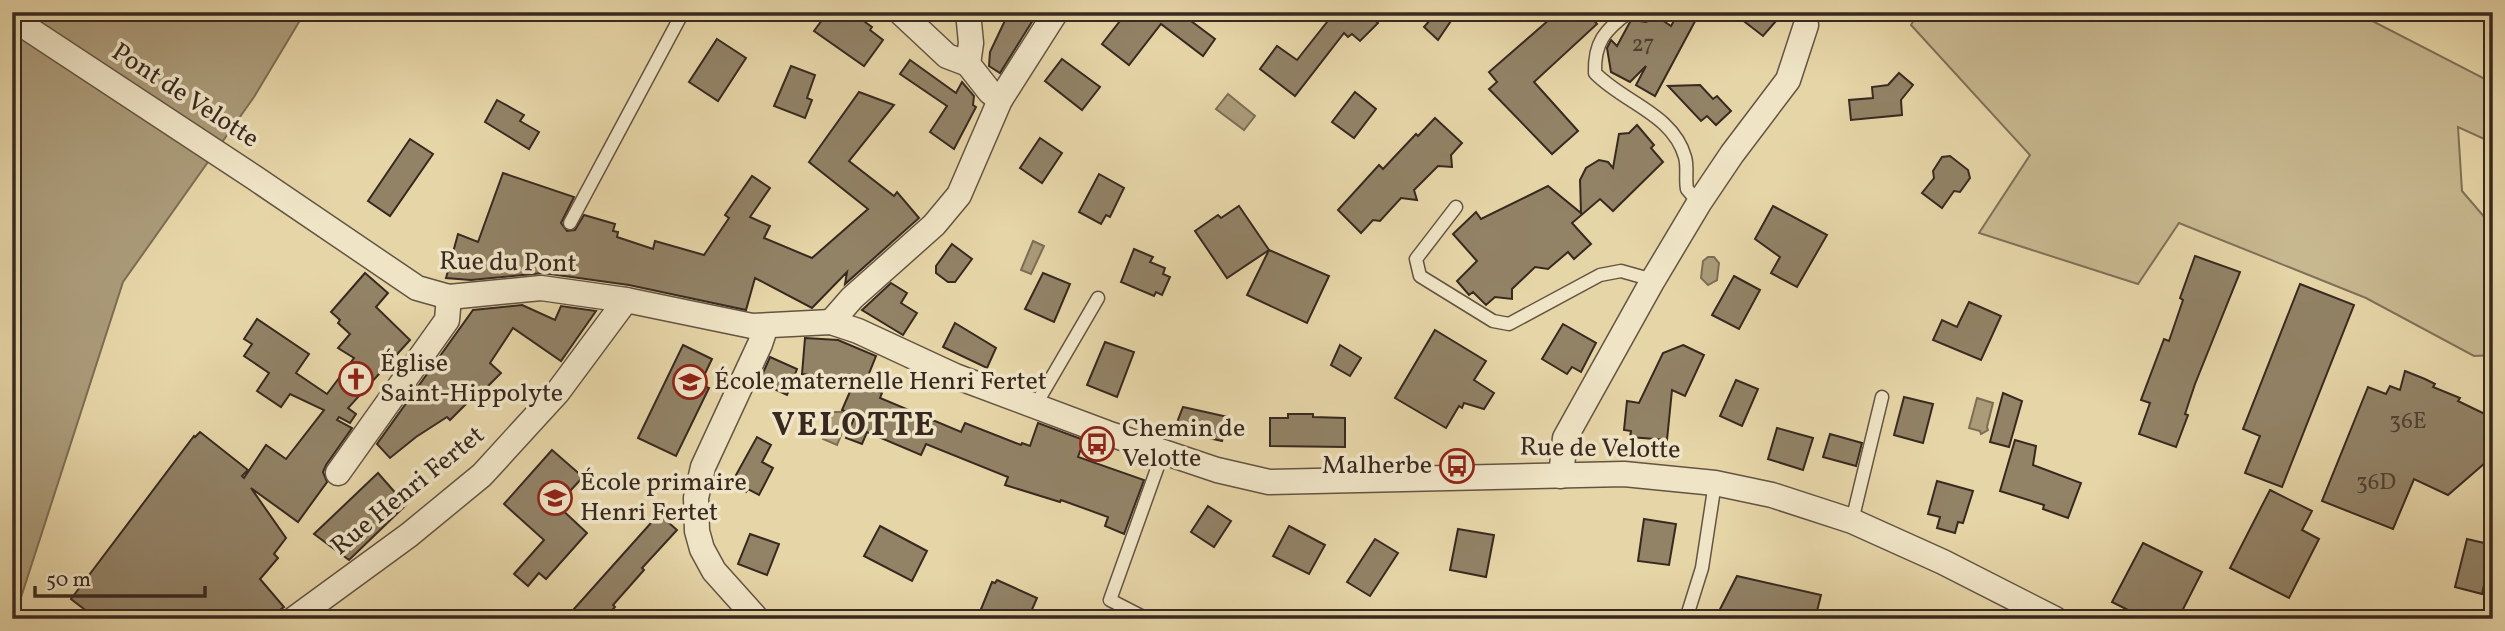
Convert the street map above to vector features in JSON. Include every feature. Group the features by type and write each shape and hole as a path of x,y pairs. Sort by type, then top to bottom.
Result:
{"street":[{"path":"900,12 947,56 968,64 990,92 1000,100"},
{"path":"968,12 971,43 968,64"},
{"path":"831,322 852,298 934,225 959,195 971,173 1000,100 1056,12"},
{"name":"Pont de Velotte","path":"12,18 255,178"},
{"path":"1561,476 1565,438 1699,203 1787,80 1806,25"},
{"name":"Rue du Pont","path":"255,178 417,288 449,297 541,288 626,300 752,326 831,322"},
{"path":"338,473 447,320 449,297"},
{"name":"Rue Henri Fertet","path":"294,619 409,535 482,474 557,393 626,300"},
{"name":"Rue de Velotte","path":"831,322 858,331 955,376 1035,406 1217,470 1269,482 1624,474 1715,483 1772,495 1852,521 1942,562 2055,619"},
{"path":"762,616 714,571 702,549 697,531 696,498 703,467 766,326"}],"lane":[{"path":"570,223 683,12"},
{"path":"1629,12 1599,40 1595,73 1609,88 1660,119 1679,140 1686,160 1687,189 1699,203"},
{"path":"1456,207 1416,259 1420,276 1493,321 1509,324 1600,275 1621,271 1653,280"},
{"path":"1035,406 1098,298"},
{"path":"1852,521 1882,397"},
{"path":"1147,619 1110,600 1164,452"},
{"path":"1686,619 1702,568 1715,483"}],"shaded area":[{"path":"12,12 305,12 254,97 123,282 14,619 12,619"},
{"path":"1918,12 2355,12 2493,83 2493,143 2458,127 2462,191 2493,227 2493,355 2474,356 2366,298 2179,223 2138,284 1979,233 2030,155 1911,25"},
{"path":"1228,94 1255,116 1244,130 1216,109"},
{"path":"1033,241 1044,246 1031,274 1021,270"},
{"path":"1714,257 1719,263 1717,280 1708,285 1701,278 1703,261"},
{"path":"1977,398 1993,403 1988,430 1981,434 1980,431 1969,428"},
{"path":"833,412 842,412 848,418 837,445 823,439"}],"building":[{"path":"828,12 851,12 872,27 870,30 883,40 864,66 814,31"},
{"path":"1009,12 1038,12 1000,73 989,66 990,52"},
{"path":"1127,12 1179,12 1215,39 1203,56 1161,24 1129,65 1102,44"},
{"path":"1335,12 1366,12 1378,23 1360,41 1352,34 1348,37 1344,33 1295,96 1260,69 1277,46 1297,60"},
{"path":"1437,12 1457,12 1438,40 1424,27"},
{"path":"1558,12 1587,12 1597,24 1534,82 1578,131 1552,154 1489,89 1497,82 1489,72"},
{"path":"1679,12 1700,12 1655,96 1636,85 1646,66 1630,82 1611,72 1607,48 1611,40 1617,46 1630,22 1646,22 1650,20 1652,13 1671,26"},
{"path":"1732,12 1767,12 1776,21 1763,36"},
{"path":"717,39 746,58 718,101 689,82"},
{"path":"1062,59 1100,87 1082,110 1045,81"},
{"path":"910,60 956,93 962,82 974,96 973,105 976,107 954,149 930,132 947,106 900,74"},
{"path":"791,66 815,75 807,98 812,100 805,118 774,106"},
{"path":"1899,73 1913,85 1901,100 1902,115 1851,120 1849,100 1873,98 1872,87 1888,85"},
{"path":"1700,85 1713,99 1717,96 1731,111 1716,125 1707,116 1701,121 1668,86"},
{"path":"859,92 894,105 849,161 894,196 897,192 919,218 845,284 847,272 812,308 755,278 746,310 629,285 543,273 471,280 446,278 458,234 478,242 503,173 574,197 561,223 567,231 575,230 584,215 615,224 613,231 618,232 617,237 653,249 655,241 704,255 729,218 725,215 752,176 770,188 750,217 770,226 764,238 812,258 868,209 809,162"},
{"path":"1355,92 1376,109 1354,138 1332,122"},
{"path":"497,100 524,115 520,121 539,132 529,149 485,122"},
{"path":"1435,118 1462,143 1451,155 1452,167 1438,166 1414,190 1417,200 1401,198 1380,221 1373,220 1361,233 1338,210 1379,165 1383,169"},
{"path":"1637,125 1654,145 1651,148 1663,162 1613,211 1600,199 1572,223 1591,244 1574,259 1568,252 1548,269 1535,267 1512,289 1512,299 1495,297 1486,305 1473,292 1469,295 1457,281 1477,261 1453,234 1476,212 1481,219 1548,186 1581,213 1580,180 1586,168 1599,160 1608,162 1613,168 1619,134 1629,133"},
{"path":"1040,138 1062,153 1042,183 1020,168"},
{"path":"410,139 433,154 390,216 368,201"},
{"path":"1950,156 1968,170 1970,178 1960,192 1954,191 1942,208 1922,193 1934,178 1933,171 1942,157"},
{"path":"1099,174 1124,188 1110,217 1106,215 1101,224 1079,212"},
{"path":"1239,206 1269,250 1227,278 1195,231 1218,215 1221,218"},
{"path":"1773,206 1827,235 1797,287 1771,273 1780,257 1755,239"},
{"path":"952,244 972,259 955,282 948,282 936,273 936,266"},
{"path":"1134,249 1153,257 1150,262 1165,268 1163,274 1170,277 1162,295 1156,292 1154,296 1121,282"},
{"path":"1269,250 1329,276 1307,323 1247,295"},
{"path":"2195,256 2240,272 2195,384 2185,414 2188,415 2176,447 2139,434 2150,403 2141,400 2164,339 2169,341"},
{"path":"365,273 388,293 376,307 410,340 348,408 356,414 350,423 339,417 337,420 352,428 326,465 323,472 327,482 298,522 251,488 286,538 274,554 278,558 260,579 284,607 267,619 97,619 71,599 194,436 200,432 248,470 242,476 244,478 266,445 286,459 324,410 290,394 281,407 257,391 269,373 244,356 252,344 244,339 257,319 309,354 296,373 327,394 354,358 338,348 350,334 331,312"},
{"path":"1043,273 1070,284 1054,322 1025,309"},
{"path":"1734,276 1760,290 1739,329 1712,315"},
{"path":"891,283 907,293 901,303 917,313 903,335 862,310"},
{"path":"2300,284 2354,305 2282,487 2245,473 2260,436 2243,429"},
{"path":"1969,302 2001,316 1981,360 1933,340 1942,320 1957,327"},
{"path":"522,305 555,320 561,306 596,311 561,361 513,328 490,363 501,373 450,420 447,417 390,458 377,444 473,310"},
{"path":"955,323 996,348 987,368 943,347"},
{"path":"1563,324 1596,343 1581,372 1572,367 1567,374 1542,359"},
{"path":"1435,330 1486,361 1474,380 1494,393 1484,409 1464,403 1462,408 1459,406 1446,428 1395,398"},
{"path":"805,338 838,340 876,356 864,386 882,393 880,398 961,432 965,423 1030,446 1038,423 1084,440 1078,457 1144,480 1124,534 1105,526 1108,517 1061,500 1060,502 1005,485 1008,477 926,444 921,455 867,432 862,444 846,438 855,416 842,410 852,387 844,384 846,379 802,374"},
{"path":"1105,342 1134,352 1117,397 1087,385"},
{"path":"683,345 712,359 700,384 709,388 676,456 638,438"},
{"path":"1340,345 1361,358 1350,376 1331,365"},
{"path":"1683,345 1704,355 1685,396 1672,390 1667,440 1630,437 1631,431 1624,430 1627,401 1639,403 1663,353"},
{"path":"770,357 797,369 787,395 759,382"},
{"path":"2405,371 2435,384 2433,387 2460,398 2458,401 2493,418 2493,456 2448,495 2414,479 2393,529 2322,501 2368,387 2386,394 2390,386 2400,390"},
{"path":"1736,380 1758,389 1742,426 1720,416"},
{"path":"2003,393 2022,401 2009,447 1990,442"},
{"path":"1904,397 1933,404 1923,443 1894,435"},
{"path":"1183,407 1228,417 1222,441 1174,430"},
{"path":"1288,414 1345,418 1345,447 1270,446 1270,418 1288,418"},
{"path":"1777,428 1813,438 1803,470 1768,459"},
{"path":"1830,434 1862,443 1856,466 1823,457"},
{"path":"757,437 771,445 762,462 773,468 759,495 731,484"},
{"path":"2015,440 2036,446 2033,465 2081,483 2068,518 2043,509 2044,505 2000,491"},
{"path":"552,450 583,477 557,505 587,533 546,579 539,573 528,586 514,574 544,540 504,504"},
{"path":"378,473 406,505 349,560 314,534"},
{"path":"1937,481 1973,491 1963,523 1958,522 1955,533 1937,528 1940,517 1928,514"},
{"path":"2270,490 2312,511 2302,530 2319,539 2289,598 2230,568"},
{"path":"1208,506 1231,521 1214,547 1191,532"},
{"path":"659,514 677,530 642,568 644,570 613,605 615,607 604,619 565,619"},
{"path":"1644,519 1676,524 1669,565 1638,561"},
{"path":"880,526 927,551 912,581 864,556"},
{"path":"1289,526 1325,545 1309,574 1273,556"},
{"path":"1458,529 1494,535 1486,577 1450,570"},
{"path":"750,534 779,544 767,575 738,564"},
{"path":"1375,539 1398,553 1370,596 1347,582"},
{"path":"2467,539 2493,545 2482,594 2455,587"},
{"path":"2143,543 2202,572 2178,619 2146,619 2112,602"},
{"path":"1737,576 1821,595 1815,619 1715,619"},
{"path":"997,580 1037,598 1028,619 977,619 992,582"}],"place":[{"name":"Église Saint-Hippolyte","path":"356,379"},
{"name":"École maternelle Henri Fertet","path":"690,382"},
{"name":"Chemin de Velotte","path":"1097,444"},
{"name":"Malherbe","path":"1457,466"},
{"name":"École primaire Henri Fertet","path":"555,498"}],"district":[{"name":"VELOTTE","path":"854,427"}]}
